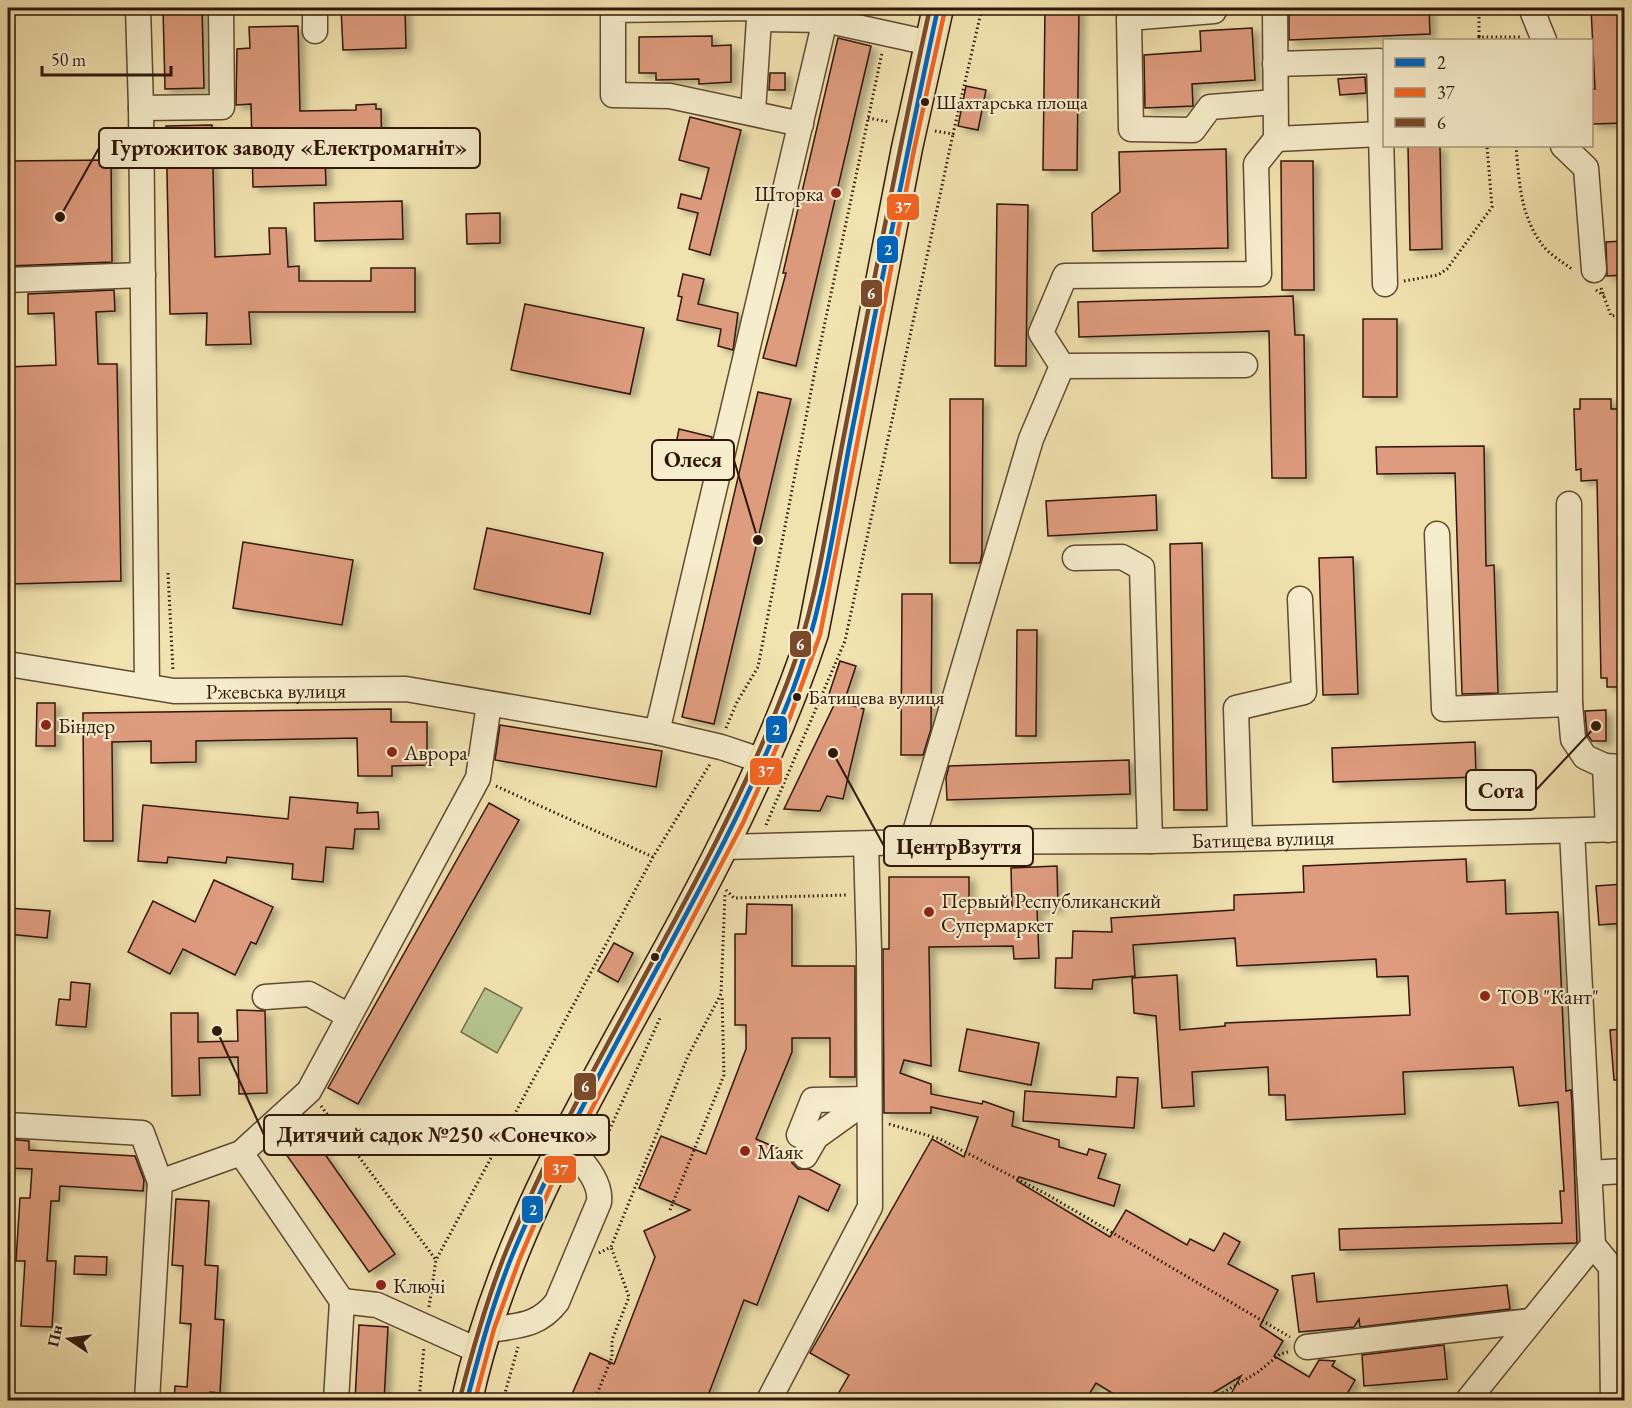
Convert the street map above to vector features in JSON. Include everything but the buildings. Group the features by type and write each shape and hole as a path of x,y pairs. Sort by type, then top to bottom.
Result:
{"main road":[{"path":"467,1401 481,1341 506,1275 565,1141 723,847 792,695 813,633 938,8"}],"street":[{"path":"138,8 147,684"},
{"path":"141,108 222,106 221,8"},
{"path":"753,112 759,12 753,8 611,9 613,94 670,96 801,124"},
{"path":"1062,366 1041,333 1065,276 1259,274 1256,164 1276,139 1275,8"},
{"path":"1531,8 1544,38"},
{"path":"1214,11 1129,18 1131,129 1192,130 1210,107 1275,102"},
{"path":"657,732 801,124 823,14"},
{"path":"759,19 823,14 930,43"},
{"path":"1275,64 1379,61 1385,284"},
{"path":"1276,139 1381,134"},
{"path":"1564,147 1586,168 1589,278"},
{"path":"8,280 143,275"},
{"path":"1062,366 1245,365"},
{"path":"912,842 1031,439 1062,366"},
{"path":"1569,504 1570,704 1573,739 1585,757 1615,766 1616,830"},
{"path":"1437,534 1444,709 1570,704"},
{"path":"1075,558 1122,557 1142,568 1150,841"},
{"path":"1240,837 1236,708 1304,692 1300,598"},
{"name":"Ржевська вулиця","path":"8,664 147,684 174,691 406,689 657,732 721,747 763,761"},
{"path":"160,1182 241,1153 309,1091 478,778 489,704"},
{"name":"Батищева вулиця","path":"723,847 912,842 1150,841 1240,837 1616,830"},
{"path":"1572,831 1593,1245 1611,1267 1619,1373 1614,1401"},
{"path":"769,1401 870,1207 866,844"},
{"path":"265,997 309,994 349,1016"},
{"path":"802,1146 813,1100 869,1108"},
{"path":"8,1125 142,1133 160,1182 147,1401"},
{"path":"342,1301 377,1305 481,1341 539,1321 557,1302 599,1202 601,1192 565,1141"},
{"path":"241,1153 342,1301 336,1401"},
{"path":"1589,1173 1624,1171"},
{"path":"1468,1401 1593,1245"},
{"path":"1308,1347 1530,1321"}],"path":[{"path":"1479,8 1481,39 1544,38"},
{"path":"1385,284 1438,275 1447,269 1492,207 1487,147"},
{"path":"1515,147 1520,196 1541,244 1589,278 1604,296 1611,316 1624,314"},
{"path":"1589,278 1604,296"},
{"path":"478,778 653,857"},
{"path":"720,899 725,889 734,898 867,894"},
{"path":"670,1210 724,1075 722,994"},
{"path":"590,1174 660,1017"},
{"path":"309,1091 436,1260"},
{"path":"869,1108 940,1139 1048,1195 1308,1347"},
{"path":"591,1401 597,1394 612,1357 612,1340 628,1297 611,1247"},
{"path":"1211,1401 1258,1372 1280,1354 1308,1347"}],"green space":[{"path":"1624,775 1624,824 1614,816 1614,776"},
{"path":"485,988 522,1008 497,1053 461,1032"}],"transit line":[{"name":"6","path":"460,1398 493,1286 539,1177 723,828 757,756 798,653 821,558 907,113 930,8"},
{"name":"2","path":"467,1400 500,1288 546,1180 728,834 762,764 803,661 828,563 883,272 938,8"},
{"name":"37","path":"475,1400 494,1329 520,1258 550,1188 743,823 790,717 820,635 914,150 945,10"}],"place":[{"name":"Шахтарська площа","path":"925,102"},
{"name":"Шторка","path":"836,193"},
{"name":"Гуртожиток заводу «Електромагніт»","path":"60,217"},
{"name":"Олеся","path":"758,540"},
{"name":"Батищева вулиця","path":"797,697"},
{"name":"Біндер","path":"46,725"},
{"name":"Сота","path":"1596,726"},
{"name":"Аврора","path":"392,752"},
{"name":"ЦентрВзуття","path":"833,753"},
{"name":"Первый Республиканский Супермаркет","path":"929,912"},
{"name":"ТОВ \"Кант\"","path":"1485,996"},
{"name":"Дитячий садок №250 «Сонечко»","path":"217,1031"},
{"name":"Маяк","path":"745,1151"},
{"name":"Ключі","path":"381,1285"}]}
